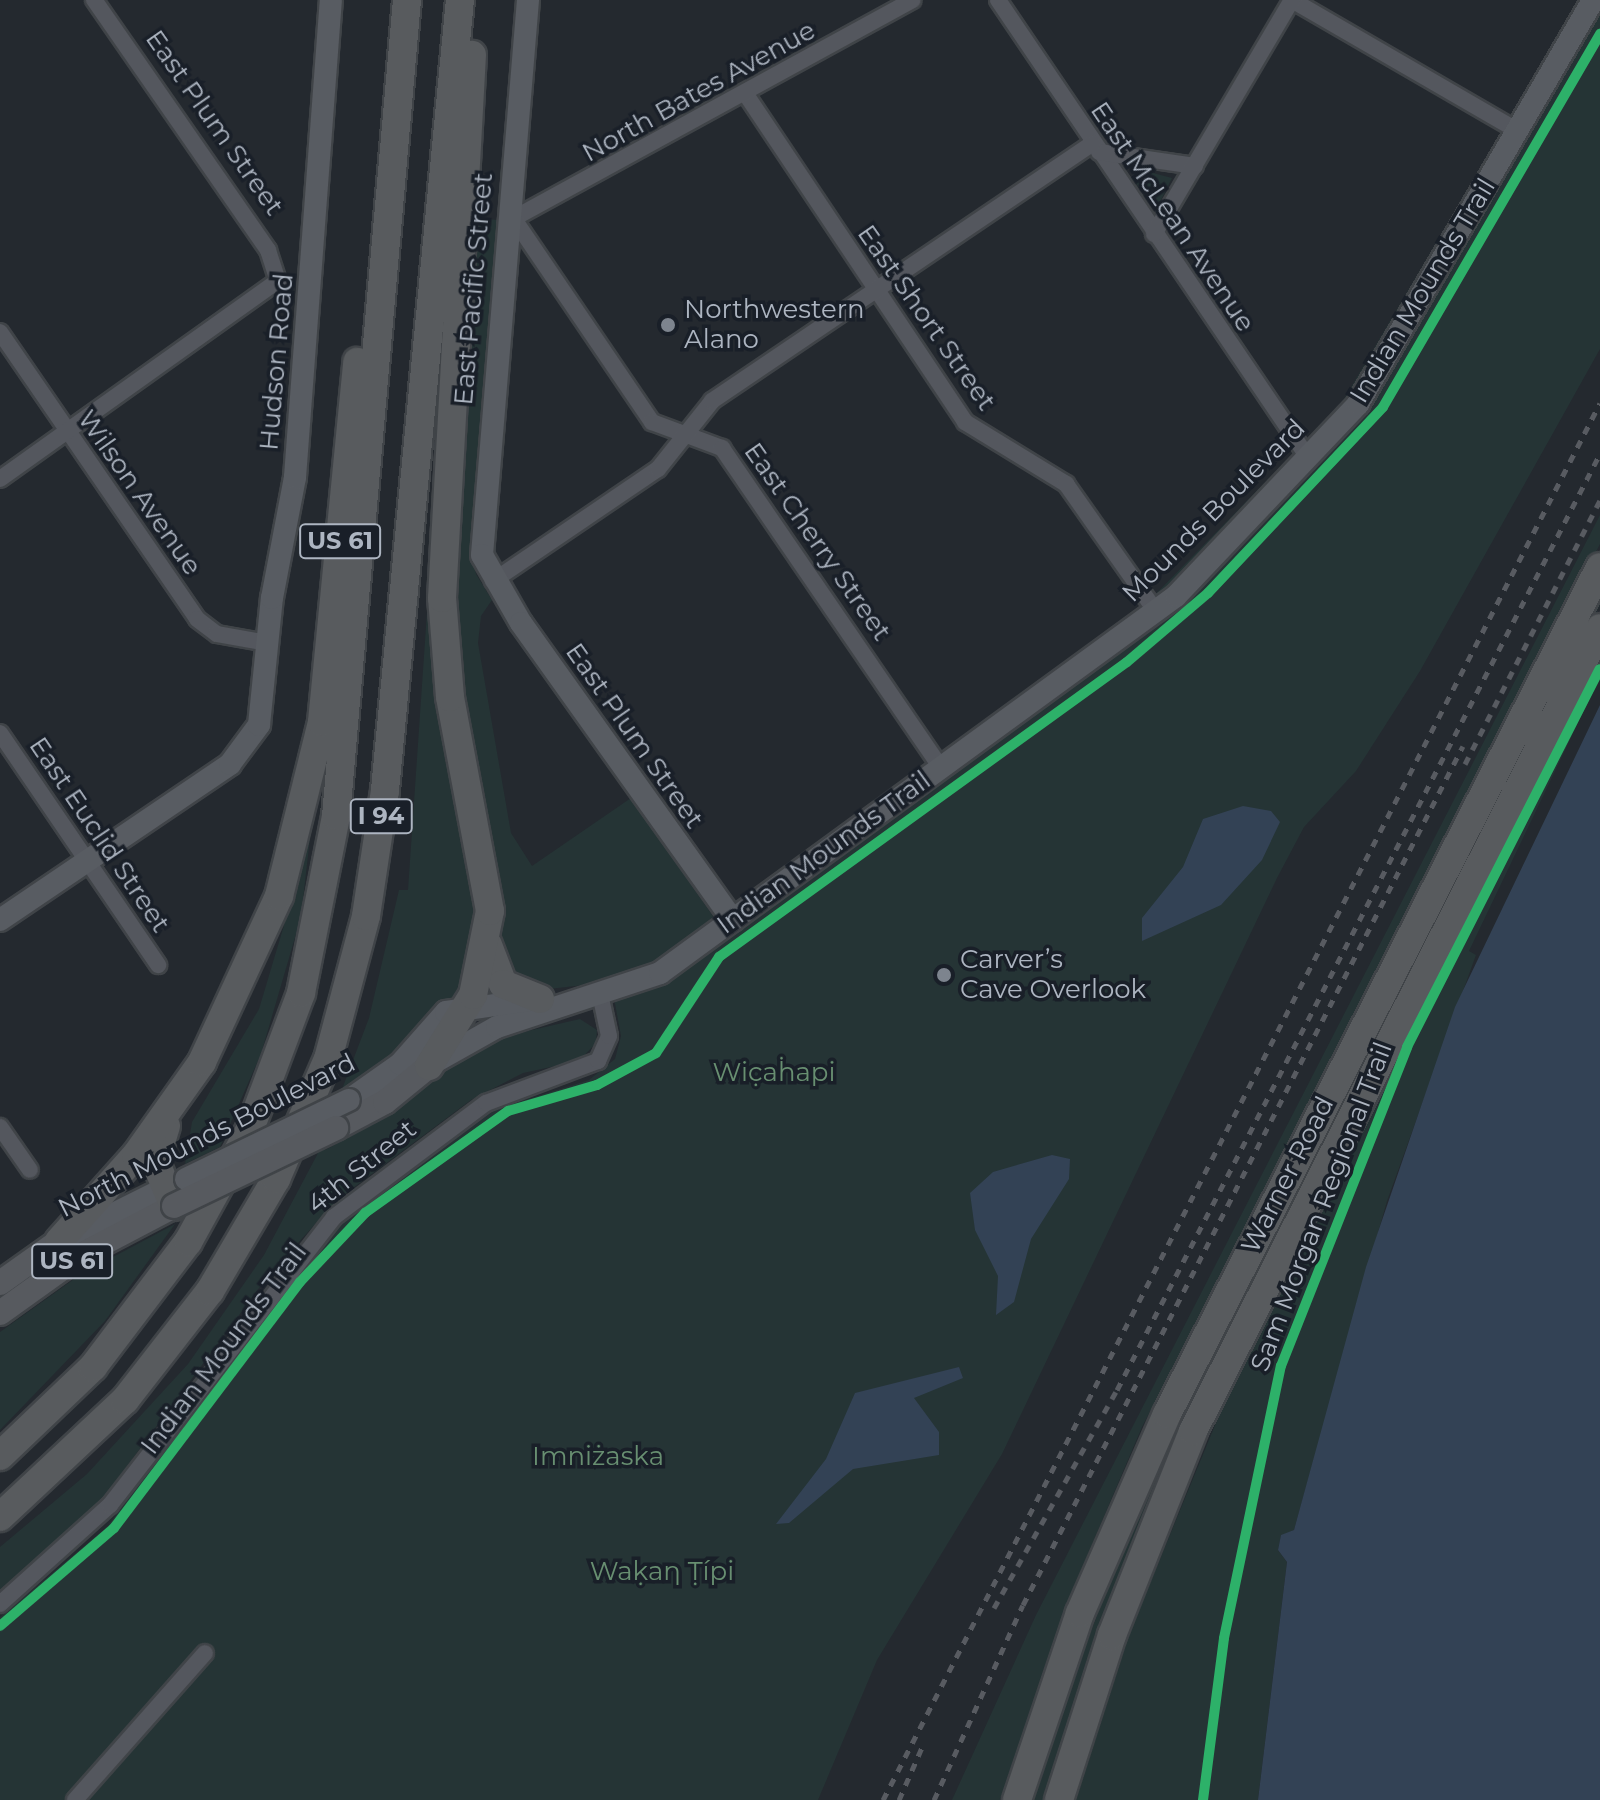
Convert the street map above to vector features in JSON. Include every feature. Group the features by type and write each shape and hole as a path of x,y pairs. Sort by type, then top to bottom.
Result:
{"highway":[{"name":"US 61","path":"59,1241 181,1094 266,933 312,778 400,0"},
{"name":"I 94","path":"0,1456 93,1367 188,1242 255,1118 305,980 336,816 407,0"},
{"name":"I 94","path":"0,1517 125,1400 210,1291 276,1179 328,1059 366,916 385,790 460,0"},
{"name":"US 61","path":"429,1066 469,1005 488,935 488,873 450,697 442,598 475,0"},
{"name":"Warner Road","path":"1017,1800 1080,1613 1167,1414 1600,567"},
{"name":"Warner Road","path":"1059,1800 1125,1599 1199,1417 1600,628"},
{"path":"488,935 498,978 540,999"},
{"path":"176,1191 156,1152 181,1094"}],"main road":[{"name":"North Mounds Boulevard","path":"0,1313 176,1191 336,1128 385,1102 429,1066"},
{"name":"North Mounds Boulevard","path":"0,1283 59,1241"}],"street":[{"name":"East Plum Street","path":"67,431 278,281 268,250 94,0"},
{"name":"Hudson Road","path":"87,860 230,764 259,725 267,643 295,477 331,0"},
{"name":"East Pacific Street","path":"493,581 481,531 512,221 528,0"},
{"name":"North Bates Avenue","path":"512,221 912,0"},
{"name":"East McLean Avenue","path":"998,0 1309,459"},
{"path":"1154,234 1292,0 1518,131"},
{"name":"Mounds Boulevard","path":"601,997 660,973 1157,613 1309,459 1364,395 1593,0"},
{"name":"East Short Street","path":"745,93 967,424 1066,484 1157,613"},
{"path":"493,581 658,469 712,401 1096,148 1195,166"},
{"name":"East Cherry Street","path":"512,221 648,419 722,448 942,769"},
{"name":"Wilson Avenue","path":"0,332 197,619 217,634 267,643"},
{"path":"0,479 67,431"},
{"name":"East Plum Street","path":"493,581 733,920"},
{"name":"East Euclid Street","path":"0,733 158,965"},
{"path":"0,920 87,860"},
{"name":"North Mounds Boulevard","path":"59,1241 176,1191 349,1100 400,1064 445,1013 469,1005 601,997"},
{"name":"North Mounds Boulevard","path":"429,1066 497,1027 601,997"},
{"name":"4th Street","path":"0,1604 110,1505 285,1271 342,1210 486,1103 598,1061 609,1040 601,997"},
{"path":"0,1127 30,1170"},
{"path":"75,1800 205,1653"}],"green space":[{"name":"Imniżaska","path":"1579,0 1600,0 1600,349 1420,671 1356,771 1304,827 1002,1454 877,1660 818,1800 0,1800 0,1617 107,1527 281,1291 346,1220 496,1109 589,1080 615,1059 621,1036 611,982 531,991 498,958 498,874 453,648 474,218 498,220 470,542 476,574 492,600 481,616 478,643 511,833 532,866 631,798 715,919 1142,608 1340,406"},
{"path":"1138,169 1172,178 1157,208 1132,179"},
{"path":"1600,515 1600,544 1142,1427 1071,1594 1000,1800 952,1800 1036,1615"},
{"path":"430,568 480,906 461,997 440,1005 398,1053 359,1079 325,1150 392,1114 454,1063 501,1037 580,1019 597,1030 596,1043 579,1061 523,1073 471,1100 337,1200 268,1276 104,1497 0,1591 0,1547 87,1474 188,1364 264,1255 317,1155 369,1018 399,890 408,890"},
{"path":"1600,591 1600,605 1208,1371 1047,1800 1029,1800 1143,1490"},
{"path":"1600,653 1455,944 1461,947 1600,677 1469,951 1476,955 1387,1201 1294,1530 1281,1536 1278,1550 1287,1562 1258,1800 1076,1800 1130,1632 1227,1396"},
{"path":"310,838 301,917 261,1054 220,1147 185,1164 192,1122 259,1009"},
{"path":"175,1224 105,1321 0,1430 0,1332 81,1274"}],"water":[{"path":"1600,705 1600,1800 1258,1800 1287,1562 1278,1550 1281,1535 1294,1530 1366,1267 1455,1007"},
{"path":"1243,806 1271,811 1280,822 1262,860 1221,905 1142,941 1142,918 1183,867 1203,819"},
{"path":"1052,1155 1070,1159 1069,1179 1031,1239 1014,1302 996,1315 998,1276 975,1230 970,1193 993,1172"},
{"path":"959,1367 963,1378 914,1398 939,1432 939,1455 853,1469 789,1523 776,1524 826,1459 855,1393"}],"railway":[{"path":"883,1800 1600,403"},
{"path":"994,1608 1117,1390 1600,454"},
{"path":"1465,764 1600,500"},
{"path":"934,1800 1023,1605 1463,746"},
{"path":"899,1800 923,1745"}],"cycle path":[{"name":"Indian Mounds Trail","path":"0,1626 114,1528 300,1282 365,1213 508,1111 597,1085 656,1053 719,957 1127,662 1208,593 1383,407 1600,34"},
{"name":"Sam Morgan Regional Trail","path":"1203,1800 1224,1638 1281,1366 1407,1047 1600,669"}],"place":[{"name":"Northwestern Alano","path":"668,325"},
{"name":"Carver’s Cave Overlook","path":"944,975"}],"park label":[{"name":"Wic̣aḣapi","path":"774,1073"},
{"name":"Waḳaƞ Ṭípi","path":"662,1572"}]}
